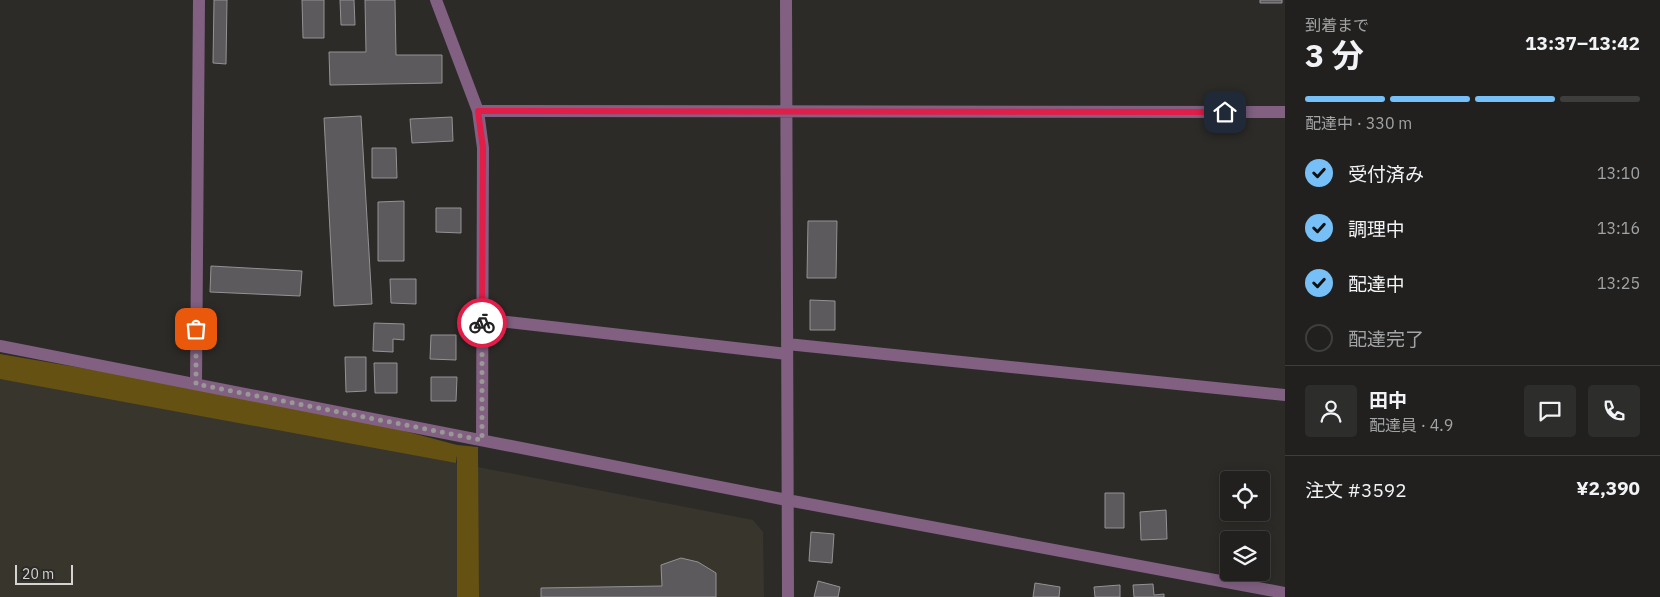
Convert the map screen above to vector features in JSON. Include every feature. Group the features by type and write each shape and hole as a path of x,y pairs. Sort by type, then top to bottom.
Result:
{"street":[{"path":"196,384 198,0"},
{"path":"436,0 478,111 483,148 482,440"},
{"path":"786,0 788,597"},
{"path":"478,111 1285,112"},
{"path":"482,319 1285,395"},
{"path":"0,346 788,500 1285,593"}],"shaded area":[{"path":"0,354 322,409 457,445 478,447 479,597 457,597 457,455 456,463 0,379"},
{"path":"0,375 753,520 763,532 764,597 0,597"}],"building":[{"path":"214,0 227,0 226,64 213,63"},
{"path":"302,0 324,0 324,38 303,38"},
{"path":"340,0 354,0 355,25 341,25"},
{"path":"365,0 395,0 396,55 442,55 442,83 330,85 329,52 366,52"},
{"path":"1260,0 1282,0 1282,3 1260,3"},
{"path":"361,116 372,304 334,306 324,118"},
{"path":"452,117 453,141 412,143 410,119"},
{"path":"372,148 396,148 397,178 372,178"},
{"path":"404,201 404,261 378,261 378,202"},
{"path":"436,208 461,208 461,233 436,232"},
{"path":"808,221 837,221 836,278 807,278"},
{"path":"211,266 302,271 300,296 210,292"},
{"path":"390,279 416,279 416,304 391,303"},
{"path":"810,300 835,301 835,330 810,330"},
{"path":"374,323 404,324 404,340 393,339 393,352 373,351"},
{"path":"431,335 456,335 456,360 430,359"},
{"path":"345,357 366,357 366,391 346,392"},
{"path":"374,363 397,363 397,393 375,393"},
{"path":"431,377 457,377 456,401 431,401"},
{"path":"1105,493 1124,493 1124,528 1105,528"},
{"path":"1166,510 1167,539 1141,540 1140,512"},
{"path":"811,532 834,534 832,563 809,561"},
{"path":"681,558 698,562 716,573 716,597 541,597 541,588 662,586 661,565"},
{"path":"818,581 840,587 838,597 814,597"},
{"path":"1035,583 1060,587 1059,597 1033,597"},
{"path":"1153,584 1154,595 1164,594 1164,597 1134,597 1133,585"},
{"path":"1120,585 1120,597 1095,597 1094,587"}],"way so far":[{"path":"196,329 196,384 482,440 482,323"}],"route":[{"path":"482,323 483,148 478,111 1225,112"}]}
